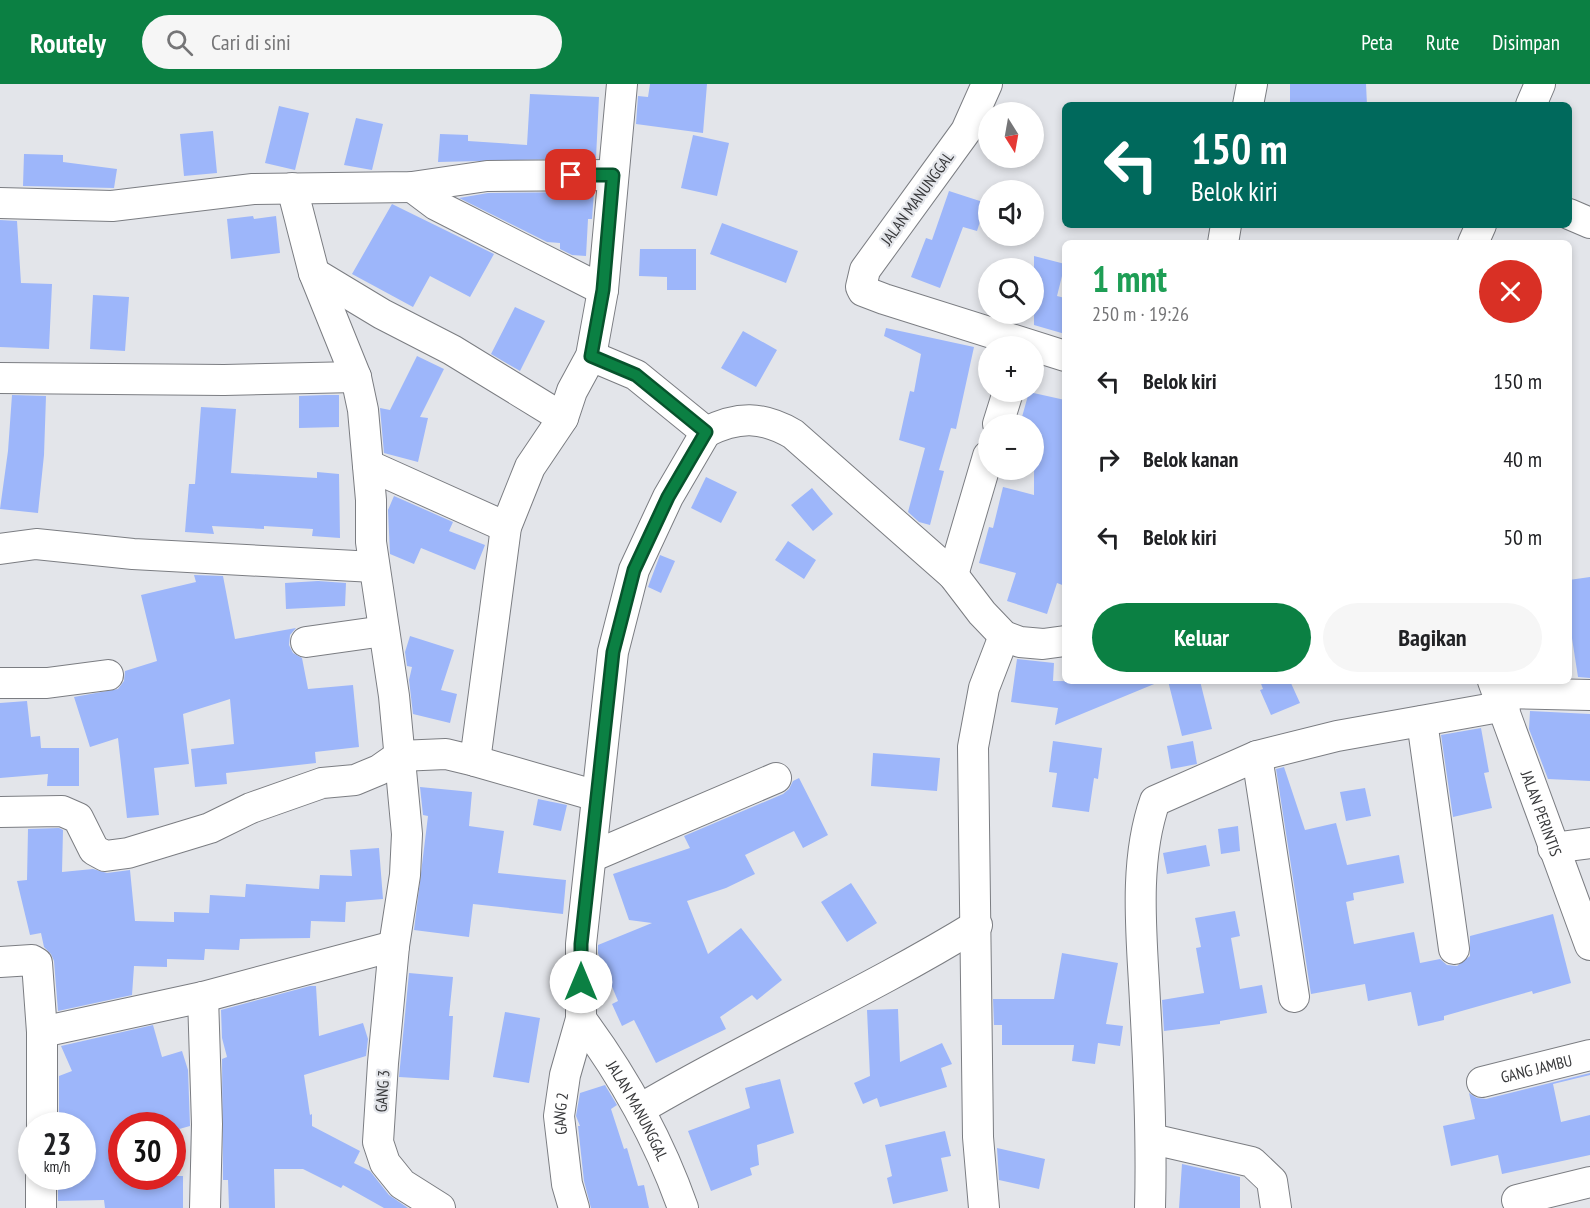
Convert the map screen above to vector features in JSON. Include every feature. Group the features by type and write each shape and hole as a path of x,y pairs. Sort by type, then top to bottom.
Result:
{"street":[{"path":"475,760 506,527 530,466 563,418 573,391 591,356 603,290 622,84"},
{"name":"JALAN MANUNGGAL","path":"987,84 966,131 865,270 861,279 863,291 995,336"},
{"path":"1249,102 1252,84"},
{"path":"1532,102 1540,84"},
{"path":"0,202 112,206 253,189 412,187 487,176 613,175"},
{"path":"412,187 436,205 603,290"},
{"name":"GANG 3","path":"292,188 314,273 356,376 363,410 374,567 394,696 407,834 405,876 394,946 378,1142 385,1162 402,1184 440,1208"},
{"path":"1572,215 1590,223"},
{"path":"314,273 382,314 452,350 563,418"},
{"path":"1044,351 1062,355"},
{"path":"591,356 636,375 706,432 728,421 758,420 779,426 793,434 952,575 1004,636 1020,642 1043,644 1062,641"},
{"path":"0,378 224,380 356,376"},
{"name":"GANG 2","path":"574,1208 567,1184 559,1116 565,1075 581,1019 581,944 613,652 634,570 668,497 706,432"},
{"path":"368,465 506,527"},
{"path":"952,575 981,480"},
{"path":"0,549 36,544 133,554 374,567"},
{"path":"306,642 384,631"},
{"path":"984,1208 978,1137 973,747 984,688 1004,636"},
{"path":"0,683 47,683 108,675"},
{"path":"1150,1208 1152,1139 1143,953 1143,880 1150,816 1155,801 1257,756 1337,736 1422,721 1499,694 1590,695"},
{"name":"JALAN PERINTIS","path":"1499,694 1590,945"},
{"path":"1422,721 1454,949"},
{"path":"0,812 72,814 78,818 94,850 105,856 128,853 210,828 286,794 322,783 355,780 379,770 399,756 446,754 475,760 597,796"},
{"path":"1257,756 1294,997"},
{"path":"591,856 776,778"},
{"path":"1553,848 1590,843"},
{"path":"640,1109 694,1077 927,956 977,925"},
{"path":"42,1032 203,997 394,946"},
{"path":"0,962 32,960 37,963 42,1032 42,1112"},
{"path":"203,997 207,1124 205,1208"},
{"name":"JALAN MANUNGGAL","path":"581,1019 640,1109 669,1169 683,1208"},
{"name":"GANG JAMBU","path":"1482,1082 1590,1054"},
{"path":"1152,1139 1252,1162 1272,1180 1276,1208"},
{"path":"1517,1200 1590,1182"},
{"path":"41,1208 42,1190"}],"building":[{"path":"650,84 707,84 703,133 636,124 638,96 648,97"},
{"path":"1290,84 1366,84 1367,102 1290,102"},
{"path":"530,94 599,97 596,158 438,162 440,134 468,135 468,141 527,145"},
{"path":"279,106 309,113 295,170 265,163"},
{"path":"356,118 383,124 372,170 344,165"},
{"path":"213,131 217,173 184,176 180,134"},
{"path":"693,135 729,143 717,196 681,188"},
{"path":"24,154 63,155 63,162 117,169 114,188 23,186"},
{"path":"949,191 978,200 977,231 963,227 940,288 911,277 926,238 932,240"},
{"path":"594,192 592,219 588,219 586,256 572,255 560,249 560,243 547,242 459,198 488,193"},
{"path":"392,204 494,254 470,297 430,276 413,307 352,274"},
{"path":"253,216 254,219 276,216 280,253 231,259 227,219"},
{"path":"0,220 17,221 21,283 52,284 49,349 0,347"},
{"path":"722,223 798,251 786,283 710,254"},
{"path":"640,249 696,249 696,290 667,290 667,277 639,276"},
{"path":"1044,259 1062,263 1062,276 1057,296 1062,297 1062,333 1034,325 1044,324"},
{"path":"93,295 129,297 125,351 90,349"},
{"path":"515,307 545,321 520,371 491,354"},
{"path":"886,328 974,347 956,429 951,428 939,470 944,471 930,525 919,522 908,512 925,448 899,440 910,391 914,392 921,354 884,336"},
{"path":"743,331 777,350 756,387 721,368"},
{"path":"417,356 444,369 420,417 428,418 418,462 384,453 380,408 390,410"},
{"path":"12,395 46,396 44,455 38,513 0,509 8,451"},
{"path":"339,395 339,427 299,428 299,396"},
{"path":"1044,395 1062,399 1062,585 1057,583 1047,614 1007,601 1016,573 979,563 989,527 993,528 1003,487 1034,495 1034,480 1044,480 1044,414 1023,414 1026,402 1044,402"},
{"path":"201,407 236,409 231,473 317,478 317,472 339,474 340,538 312,536 313,529 264,526 264,529 212,526 214,534 185,532 189,484 195,484"},
{"path":"706,477 737,492 721,523 691,508"},
{"path":"812,488 833,514 813,531 791,505"},
{"path":"394,496 453,522 449,531 485,545 475,570 421,548 414,564 390,554 388,510"},
{"path":"788,541 816,560 804,579 775,560"},
{"path":"660,555 675,561 661,593 648,587"},
{"path":"194,575 223,576 235,639 296,628 290,635 289,645 293,653 302,658 308,689 353,685 359,747 315,752 316,763 226,773 227,784 195,787 191,749 234,744 230,699 183,714 189,764 154,768 159,815 127,818 118,738 90,747 74,697 118,689 124,681 125,671 157,661 141,595 196,582"},
{"path":"1590,577 1590,678 1578,677 1572,638 1572,580"},
{"path":"318,581 346,583 345,606 286,609 285,583"},
{"path":"410,636 454,650 441,690 457,694 450,723 413,714 409,680 412,667 407,666 405,652"},
{"path":"1017,659 1054,663 1053,681 1062,681 1062,684 1154,684 1055,725 1058,708 1011,702"},
{"path":"1169,684 1201,684 1212,729 1182,736"},
{"path":"1261,684 1291,684 1300,703 1271,715 1260,690 1263,689"},
{"path":"27,701 31,737 40,736 41,748 79,748 79,786 47,786 48,774 0,778 0,703"},
{"path":"1530,711 1590,714 1590,781 1548,779 1529,729"},
{"path":"1481,728 1489,772 1484,773 1492,808 1453,817 1441,735"},
{"path":"1053,741 1102,748 1098,779 1094,778 1089,812 1052,807 1057,773 1049,772"},
{"path":"1193,741 1197,764 1171,769 1167,746"},
{"path":"873,753 940,758 937,791 871,786"},
{"path":"1284,767 1305,830 1336,823 1347,865 1399,855 1404,883 1353,893 1354,900 1346,902 1354,944 1414,932 1420,963 1440,959 1447,965 1457,966 1470,956 1470,936 1553,914 1571,983 1533,994 1532,991 1444,1016 1444,1020 1418,1026 1411,992 1368,1001 1365,984 1311,994 1276,769"},
{"path":"799,778 828,835 803,848 794,831 745,855 755,874 726,888 687,901 708,954 741,928 782,980 757,1000 752,995 720,1017 726,1029 656,1063 634,1020 622,1026 612,1004 618,1001 598,953 598,945 652,923 629,920 613,874 690,848 684,836 783,794 793,781"},
{"path":"420,787 472,792 469,826 504,831 498,873 566,880 563,914 473,904 469,937 414,930 428,816 423,815"},
{"path":"1365,788 1371,816 1346,821 1340,792"},
{"path":"538,799 567,805 561,831 533,825"},
{"path":"1238,826 1240,851 1221,854 1218,829"},
{"path":"59,828 63,830 62,872 93,869 107,873 130,870 135,921 174,922 174,912 209,913 210,895 245,897 246,884 319,889 320,875 352,876 350,850 379,848 383,899 346,902 345,922 311,921 310,938 240,939 239,950 205,949 204,960 167,959 167,967 134,966 132,995 58,1011 54,961 44,947 41,933 30,935 17,881 27,880 28,829"},
{"path":"1206,845 1210,866 1167,874 1163,853"},
{"path":"851,883 877,923 847,942 821,902"},
{"path":"1235,911 1240,936 1231,938 1240,989 1262,985 1267,1013 1220,1021 1220,1024 1164,1031 1162,1000 1204,993 1196,948 1201,947 1195,918"},
{"path":"1062,953 1118,963 1106,1024 1123,1026 1120,1046 1098,1043 1095,1064 1072,1061 1074,1045 1002,1045 1002,1025 994,1025 993,999 1054,999"},
{"path":"409,973 453,977 449,1016 453,1016 449,1080 399,1077"},
{"path":"316,986 319,1036 363,1023 368,1039 366,1056 304,1075 310,1115 312,1114 312,1126 360,1151 354,1163 370,1171 389,1195 408,1208 384,1208 343,1185 341,1188 303,1169 274,1169 275,1208 229,1208 228,1180 223,1180 222,1059 227,1057 222,1038 221,1010"},
{"path":"898,1009 900,1062 942,1043 952,1064 941,1068 947,1087 880,1107 877,1098 863,1104 854,1083 870,1076 867,1010"},
{"path":"505,1012 540,1018 529,1083 493,1077"},
{"path":"153,1025 162,1057 182,1051 188,1070 190,1126 186,1127 186,1112 108,1112 108,1190 183,1190 183,1208 105,1208 104,1200 58,1201 58,1190 96,1190 96,1112 59,1112 59,1076 72,1071 61,1046"},
{"path":"1590,1073 1590,1075 1553,1084 1561,1122 1590,1115 1590,1155 1502,1174 1498,1155 1451,1166 1443,1126 1475,1119 1469,1093 1477,1098 1486,1099"},
{"path":"780,1079 794,1133 757,1145 759,1165 750,1168 752,1175 711,1191 688,1131 750,1108 745,1088"},
{"path":"605,1085 617,1105 611,1109 624,1149 627,1148 638,1186 644,1185 649,1208 591,1208 584,1181 578,1126 580,1126 576,1116 580,1093"},
{"path":"945,1131 951,1156 941,1158 948,1191 893,1204 887,1178 892,1176 885,1145"},
{"path":"997,1148 1045,1159 1039,1189 999,1180"},
{"path":"1182,1164 1240,1177 1240,1208 1179,1208"}],"route":[{"path":"571,175 613,175 603,290 591,356 636,375 706,432 668,497 634,570 613,652 581,944 581,982"}]}
